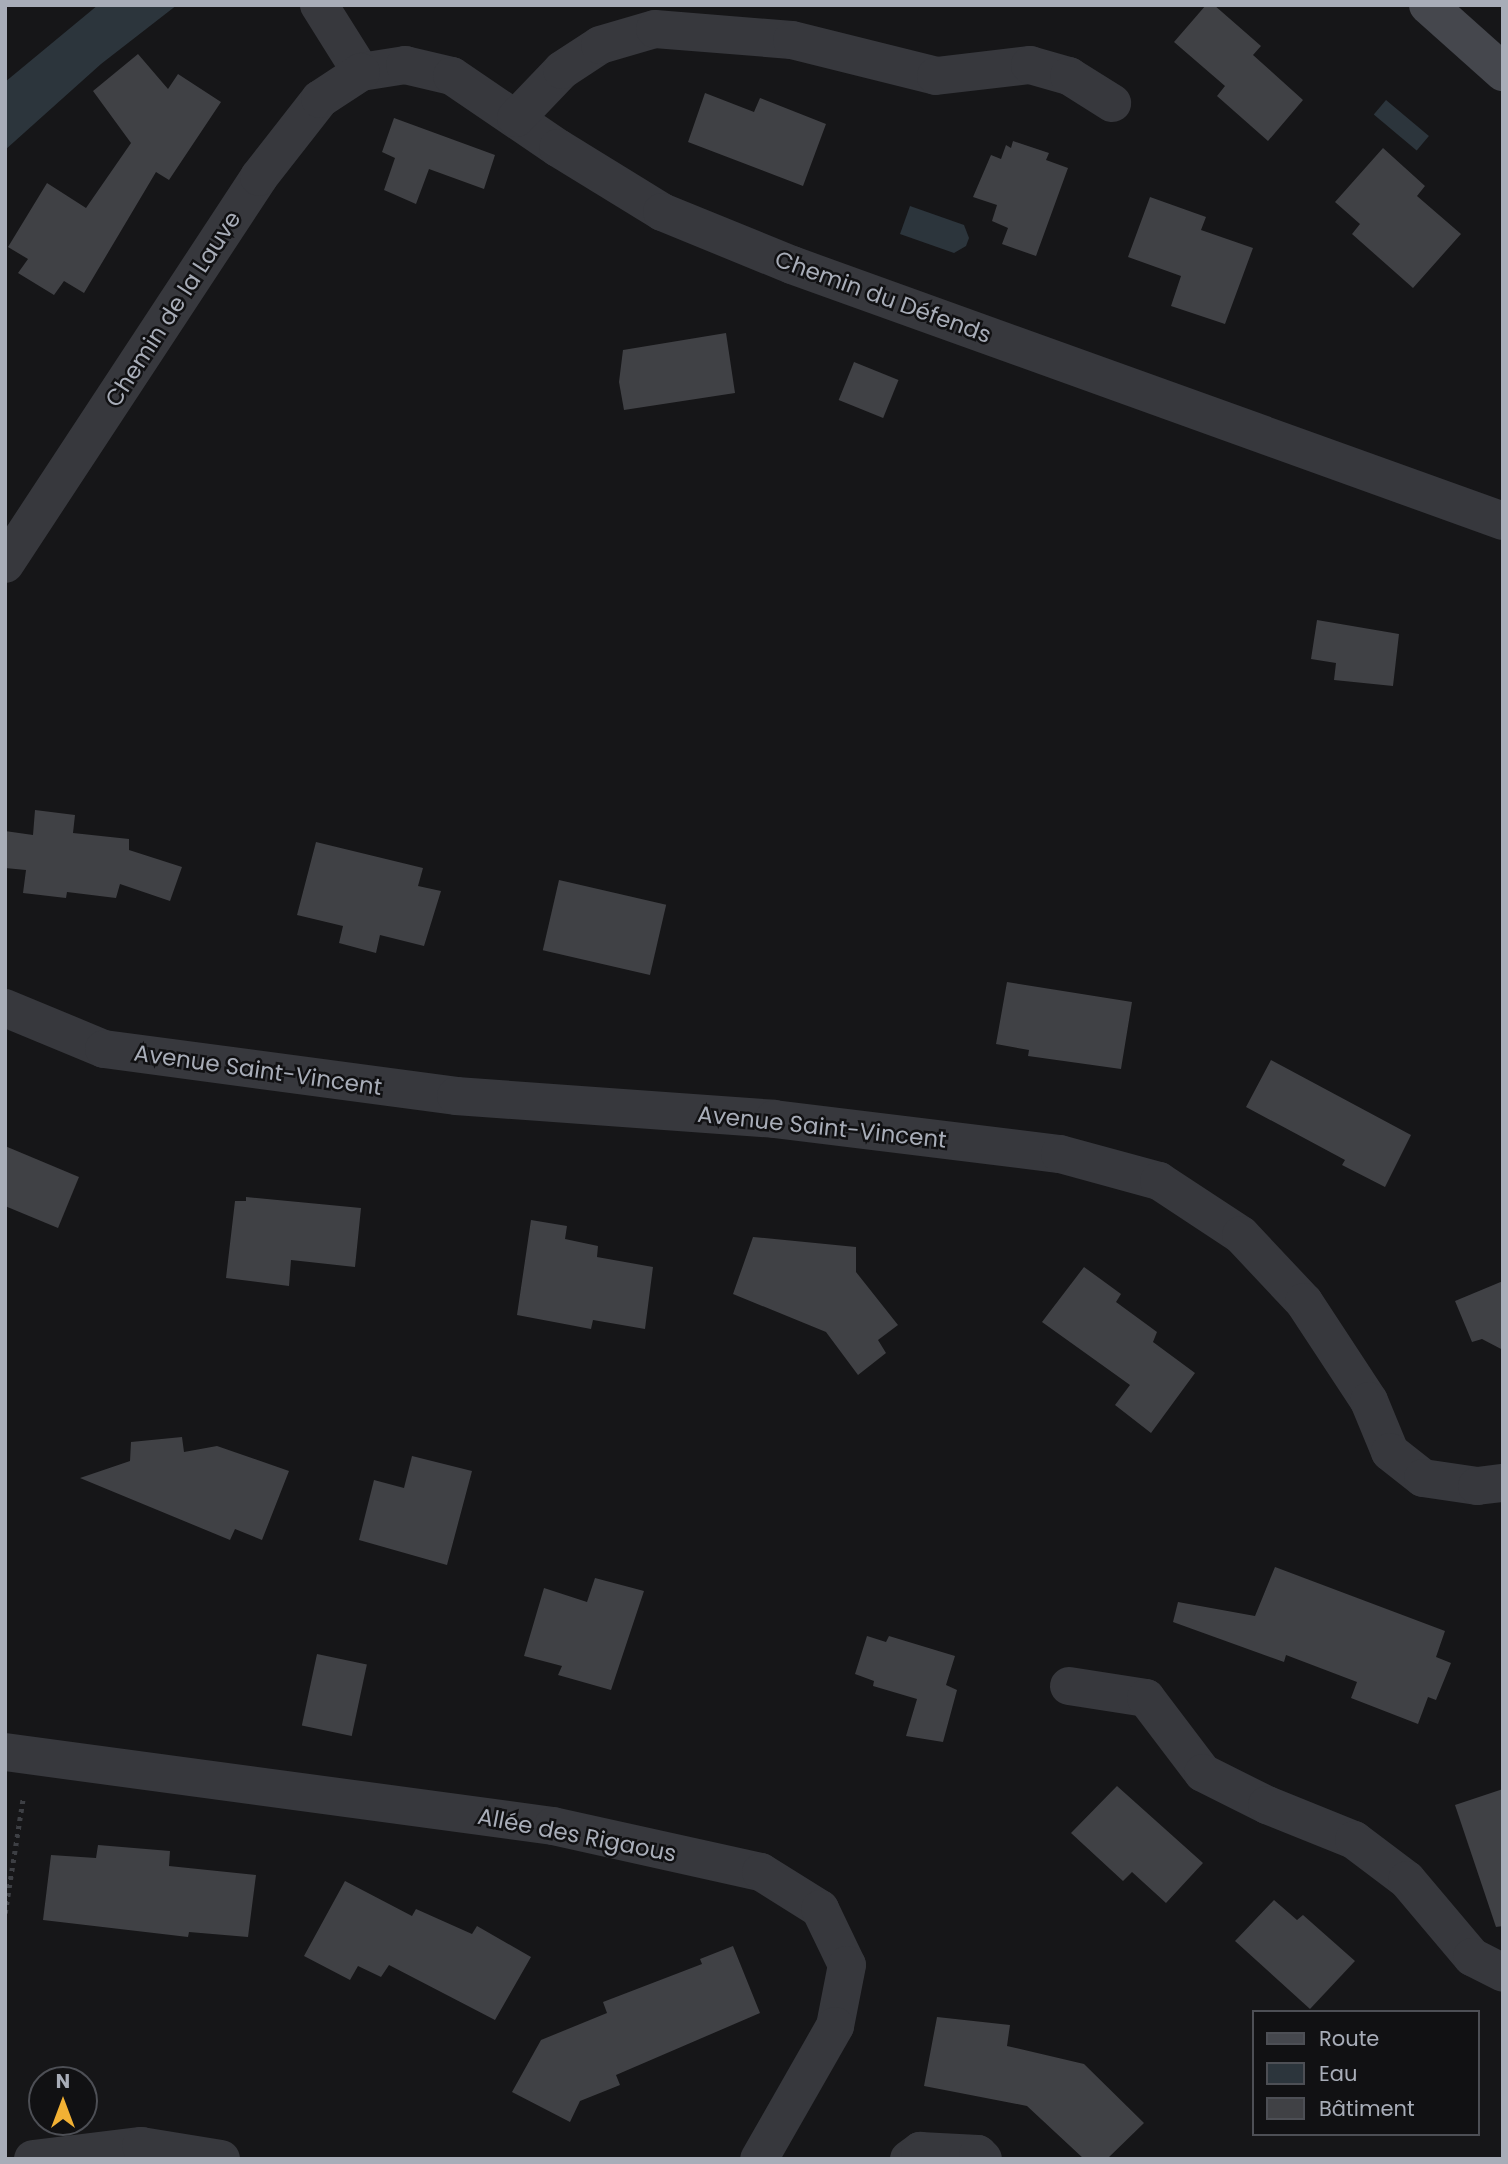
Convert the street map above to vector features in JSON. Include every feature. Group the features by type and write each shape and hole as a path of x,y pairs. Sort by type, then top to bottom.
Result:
{"main road":[{"path":"1428,5 1503,72"}],"street":[{"path":"318,5 361,72"},
{"path":"516,118 562,70 600,45 655,29 792,40 936,76 1030,65 1069,76 1112,103"},
{"name":"Chemin du Défends","path":"361,72 405,65 452,76 662,212 792,265 1503,521"},
{"name":"Chemin de la Lauve","path":"5,564 259,177 320,99 361,72"},
{"name":"Avenue Saint-Vincent","path":"5,1008 104,1049 456,1096 774,1119 1060,1154 1159,1181 1241,1235 1304,1302 1369,1401 1390,1452 1423,1478 1477,1486 1503,1483"},
{"path":"1069,1686 1146,1698 1203,1773 1267,1805 1354,1840 1407,1880 1472,1957 1503,1973"},
{"name":"Allée des Rigaous","path":"17,1754 553,1826 761,1872 820,1909 847,1965 835,2026 759,2159"},
{"path":"33,2159 141,2146 221,2159"},
{"path":"909,2159 920,2151 978,2154 983,2159"}],"path":[{"path":"5,1913 17,1754"}],"water":[{"path":"98,5 177,5 101,64 5,150 5,82"},
{"path":"1386,100 1429,136 1417,151 1374,115"},
{"path":"910,206 964,225 969,238 966,246 954,253 900,234"}],"building":[{"path":"1206,5 1214,5 1261,46 1253,55 1303,100 1268,141 1217,96 1225,86 1174,42"},
{"path":"138,54 168,89 178,74 221,102 169,180 156,172 84,293 64,281 54,295 18,273 28,259 8,247 47,183 86,208 131,143 93,91"},
{"path":"705,93 754,112 760,98 826,124 803,186 688,142"},
{"path":"394,118 495,155 484,189 429,169 416,204 384,190 395,158 382,152"},
{"path":"1013,141 1049,153 1046,160 1068,168 1036,256 1002,244 1008,228 992,221 997,205 973,197 991,155 1001,159 1006,145 1011,148"},
{"path":"1383,148 1425,186 1417,196 1461,234 1413,288 1352,234 1360,224 1335,202"},
{"path":"1150,197 1206,217 1201,230 1253,248 1225,324 1171,306 1181,276 1128,257"},
{"path":"726,333 735,393 624,410 619,382 623,350"},
{"path":"854,362 899,380 883,418 839,400"},
{"path":"1317,620 1399,634 1393,686 1334,680 1336,663 1311,659"},
{"path":"35,810 75,815 73,833 129,839 129,850 182,867 170,901 120,884 116,898 67,892 66,898 23,893 26,870 5,868 5,831 33,835"},
{"path":"316,842 423,868 418,886 441,891 424,946 380,935 376,953 339,943 343,926 297,915"},
{"path":"559,880 666,905 650,975 543,950"},
{"path":"1007,982 1132,1002 1121,1069 1028,1056 1029,1050 996,1044"},
{"path":"1271,1060 1411,1135 1385,1187 1342,1165 1345,1160 1246,1107"},
{"path":"5,1146 79,1177 58,1228 5,1206"},
{"path":"246,1197 361,1208 355,1267 291,1260 289,1286 226,1278 235,1201 246,1201"},
{"path":"531,1220 567,1226 565,1239 598,1246 597,1257 653,1267 645,1329 593,1320 591,1329 517,1315"},
{"path":"753,1237 856,1247 856,1272 898,1325 878,1340 886,1353 858,1375 826,1332 733,1294"},
{"path":"1084,1267 1121,1294 1116,1302 1157,1332 1153,1342 1195,1373 1151,1433 1115,1405 1130,1385 1042,1322"},
{"path":"1503,1281 1503,1350 1482,1339 1472,1342 1455,1301"},
{"path":"182,1437 184,1452 217,1446 289,1471 262,1540 235,1529 230,1540 80,1478 130,1461 131,1442"},
{"path":"412,1456 472,1471 447,1565 359,1540 374,1480 404,1488"},
{"path":"1275,1567 1445,1631 1436,1657 1451,1663 1436,1700 1428,1697 1418,1724 1351,1698 1357,1682 1286,1655 1284,1662 1173,1622 1178,1602 1255,1616"},
{"path":"595,1578 644,1591 611,1690 558,1675 562,1666 524,1656 544,1588 587,1602"},
{"path":"867,1636 886,1642 889,1636 955,1656 946,1685 957,1690 943,1742 906,1736 917,1699 873,1686 874,1681 855,1674"},
{"path":"317,1654 367,1665 352,1736 302,1725"},
{"path":"1117,1786 1203,1863 1166,1903 1132,1872 1123,1881 1071,1833"},
{"path":"1503,1789 1503,1926 1496,1927 1455,1805"},
{"path":"98,1845 170,1851 169,1866 256,1875 248,1937 189,1932 188,1937 43,1920 51,1855 96,1858"},
{"path":"345,1881 412,1916 416,1909 472,1934 477,1926 531,1957 495,2020 389,1965 381,1977 358,1966 350,1980 304,1956"},
{"path":"1274,1900 1297,1920 1303,1915 1355,1961 1310,2009 1235,1941"},
{"path":"733,1946 760,2013 616,2075 620,2085 580,2101 570,2122 512,2092 541,2040 607,2013 603,2002 702,1964 700,1959"},
{"path":"937,2017 1010,2025 1007,2046 1084,2064 1144,2123 1107,2159 1084,2159 1027,2106 924,2086"}]}
